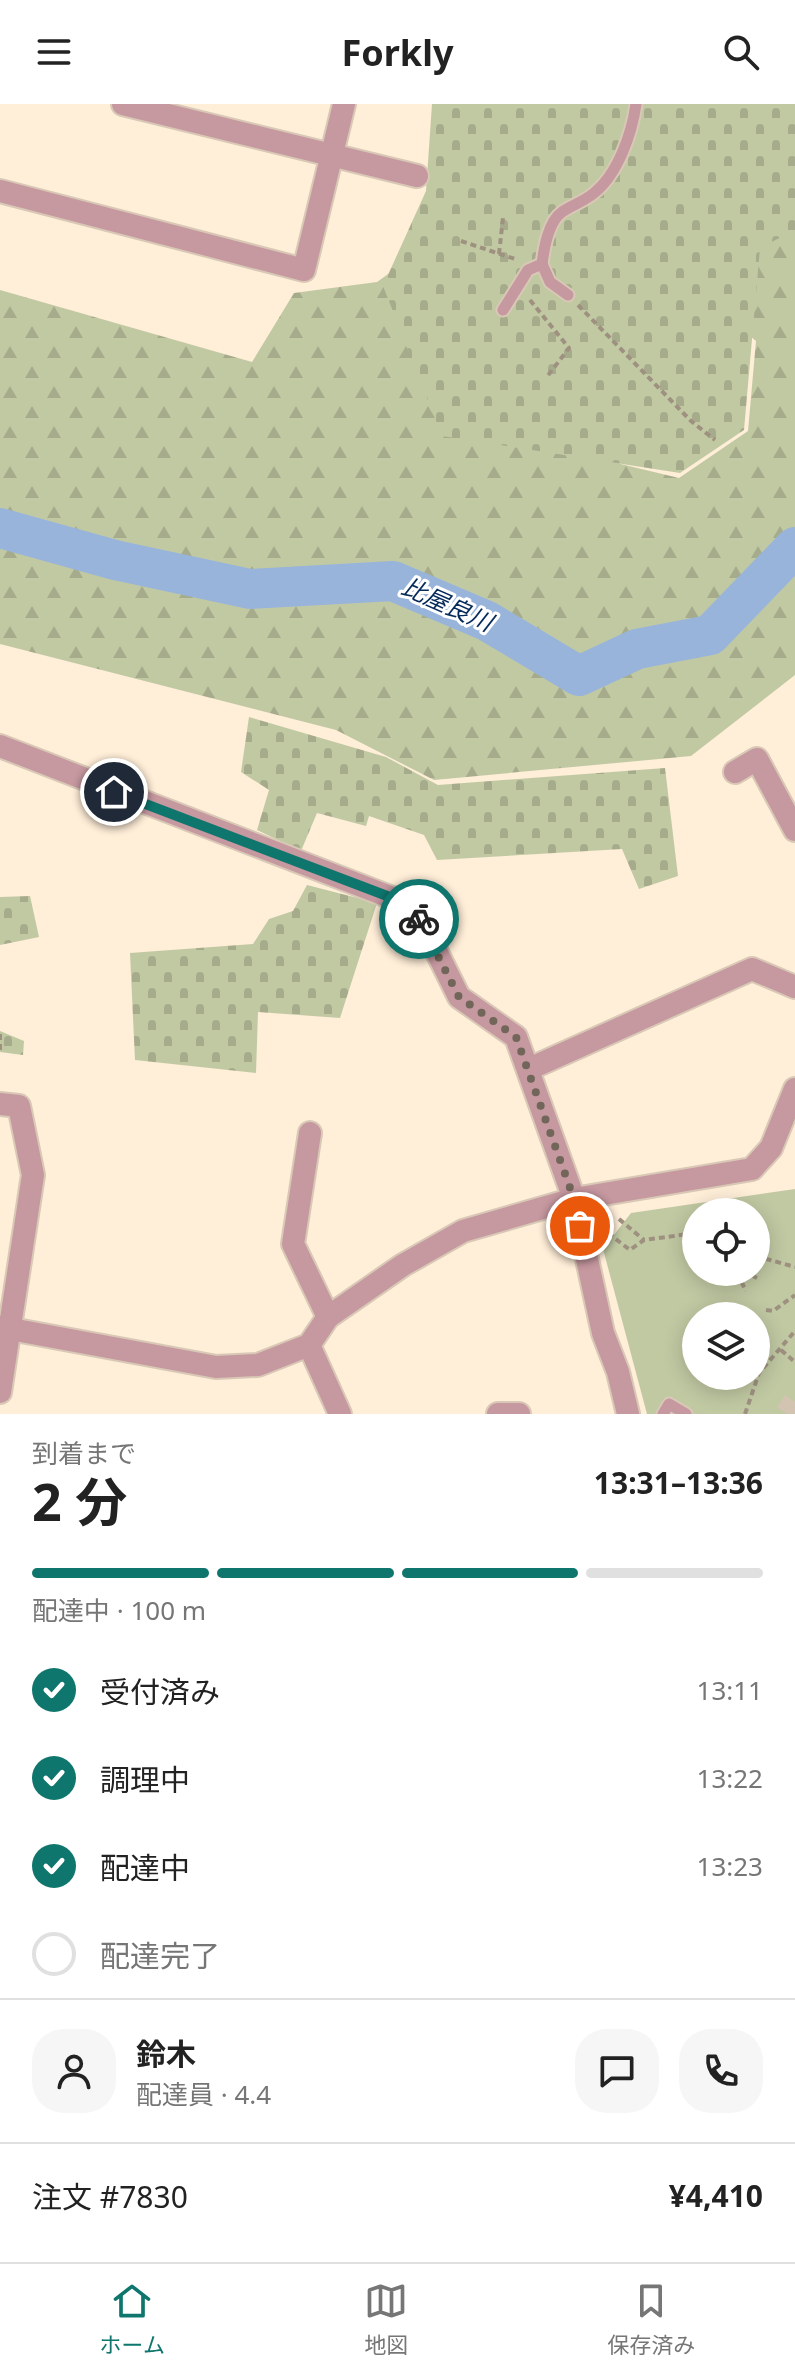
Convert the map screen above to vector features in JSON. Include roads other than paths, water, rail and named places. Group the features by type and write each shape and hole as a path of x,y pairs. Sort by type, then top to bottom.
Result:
{"street":[{"path":"123,104 417,176"},
{"path":"0,191 304,270 344,104"},
{"path":"0,746 403,902 422,922 459,997 516,1037 574,1199 603,1333 618,1372 628,1414"},
{"path":"735,772 757,759 795,830"},
{"path":"529,1069 752,969 795,987"},
{"path":"5,1328 216,1367 258,1365 309,1345 328,1317 403,1265 463,1231 574,1199 752,1169 771,1148 795,1089"},
{"path":"0,1104 19,1106 33,1175 5,1328 0,1392"},
{"path":"310,1133 293,1244 328,1317"},
{"path":"309,1345 340,1414"},
{"path":"498,1414 519,1414"}],"lane":[{"path":"568,295 550,282 542,264 544,245 558,214 594,194 610,176 633,126 636,104"},
{"path":"503,310 528,270 542,264"},
{"path":"663,1414 669,1404 686,1414"}],"waterway":[{"name":"比屋良川","path":"0,528 115,560 250,589 393,581 487,621 579,676 637,649 710,635 795,547"}],"tunnel":[{"path":"787,1414 795,1402"}]}
